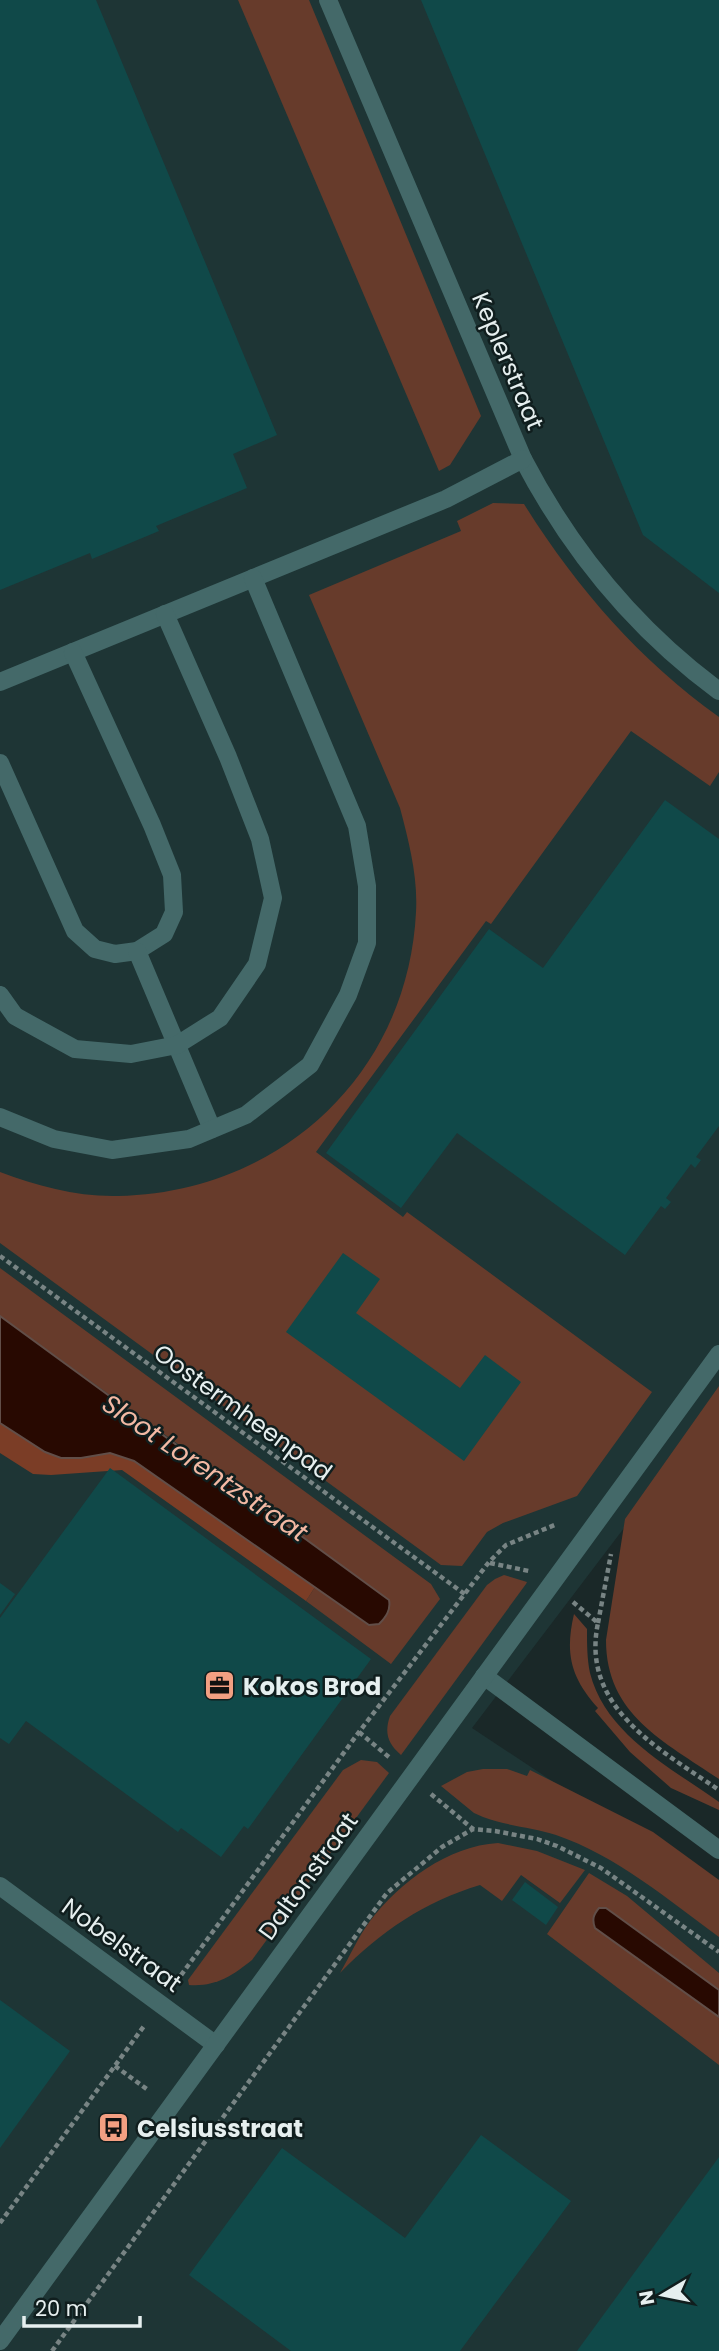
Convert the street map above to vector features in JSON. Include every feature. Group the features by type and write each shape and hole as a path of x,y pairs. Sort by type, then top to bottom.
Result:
{"street":[{"name":"Keplerstraat","path":"328,0 523,459 544,500 597,577 631,615 668,650 719,691"},
{"path":"0,682 446,499 523,459"},
{"path":"0,1117 54,1139 112,1150 189,1139 246,1115 310,1065 348,995 368,943 367,886 357,826 253,578"},
{"path":"0,995 15,1016 75,1049 131,1054 177,1045 220,1018 257,964 273,898 260,839 228,757 165,614"},
{"path":"0,762 75,931 95,949 115,954 137,951 164,934 174,912 172,875 73,652"},
{"path":"137,951 212,1129"},
{"name":"Daltonstraat","path":"0,2341 719,1354"},
{"path":"484,1676 719,1850"},
{"name":"Nobelstraat","path":"0,1886 216,2045"}],"path":[{"name":"Oostermheenpad","path":"0,1256 466,1595"},
{"name":"Daltonstraat","path":"0,2223 359,1732 489,1562 506,1545 550,1527 604,1511"},
{"path":"604,1511 611,1550 607,1586 598,1623 596,1652 605,1690 615,1707 641,1736 719,1790"},
{"path":"489,1562 525,1568 551,1584 598,1623"},
{"path":"52,2351 387,1892 442,1847 473,1829 537,1839 576,1854 625,1883 719,1952"}],"shaded area":[{"path":"0,0 719,0 719,1403 472,1728 626,1830 719,1904 719,2351 0,2351"},
{"path":"238,0 309,0 481,416 450,465 439,471"},
{"path":"493,503 524,504 565,564 611,620 662,671 719,717 719,772 710,786 631,731 491,924 486,921 316,1152 403,1217 407,1212 652,1392 577,1496 503,1523 487,1532 462,1566 441,1565 0,1243 0,1172 43,1186 88,1195 118,1196 177,1190 231,1173 281,1148 324,1114 361,1073 389,1025 408,971 416,912 416,886 400,808 309,595 461,531 457,521"},
{"path":"0,1268 431,1584 440,1599 391,1664 306,1601 315,1587 369,1625 268,1512 0,1316"},
{"path":"719,1386 719,1779 660,1739 642,1724 628,1707 616,1688 609,1666 606,1640 625,1519"},
{"path":"0,1423 45,1452 60,1458 110,1453 134,1461 315,1587 306,1601 122,1470 33,1474 0,1453"},
{"path":"504,1575 527,1582 401,1755 388,1738 390,1716 487,1585"},
{"path":"574,1614 587,1629 590,1673 598,1695 610,1714 642,1748 719,1802 719,1810 671,1788 630,1752 595,1711 598,1708 581,1686 572,1664 570,1641"},
{"path":"361,1760 377,1762 389,1773 252,1960 223,1979 207,1984 189,1985 188,1980 343,1770"},
{"path":"507,1769 527,1776 530,1770 653,1832 719,1880 719,1937 621,1866 600,1854 556,1835 483,1817 474,1813 441,1786 467,1772"},
{"path":"498,1843 537,1851 585,1870 560,1903 521,1875 502,1901 480,1885 440,1900 388,1931 340,1973 370,1921 410,1880 426,1868 461,1851"},
{"path":"589,1873 627,1896 719,1973 719,1990 606,1908 596,1928 719,2017 719,2065 547,1934"}],"water":[{"name":"Sloot Lorentzstraat","path":"0,1316 389,1600 389,1610 384,1619 379,1624 369,1625 134,1461 110,1453 61,1458 45,1452 0,1423"},
{"path":"599,1908 606,1908 719,1990 719,2017 595,1928 595,1913"}],"building":[{"path":"0,0 96,0 277,435 233,454 247,488 156,526 159,531 92,559 90,553 0,590"},
{"path":"421,0 719,0 719,593 643,535"},
{"path":"665,800 719,839 719,1126 696,1157 701,1160 695,1168 691,1164 666,1198 671,1202 665,1209 661,1206 625,1255 457,1133 401,1208 326,1153 489,929 543,968"},
{"path":"343,1253 380,1279 356,1313 460,1388 485,1355 521,1382 464,1461 286,1332"},
{"path":"110,1468 371,1659 248,1829 244,1826 221,1857 181,1828 178,1832 26,1721 9,1744 0,1738 0,1618"},
{"path":"0,1583 15,1594 0,1615"},
{"path":"525,1882 558,1907 546,1925 512,1900"},
{"path":"0,2000 70,2051 0,2148"},
{"path":"481,2135 571,2201 460,2351 291,2351 189,2275 282,2148 405,2238"},
{"path":"719,2157 719,2351 577,2351"}],"place":[{"name":"Kokos Brod","path":"220,1686"},
{"name":"Celsiusstraat","path":"114,2128"}]}
